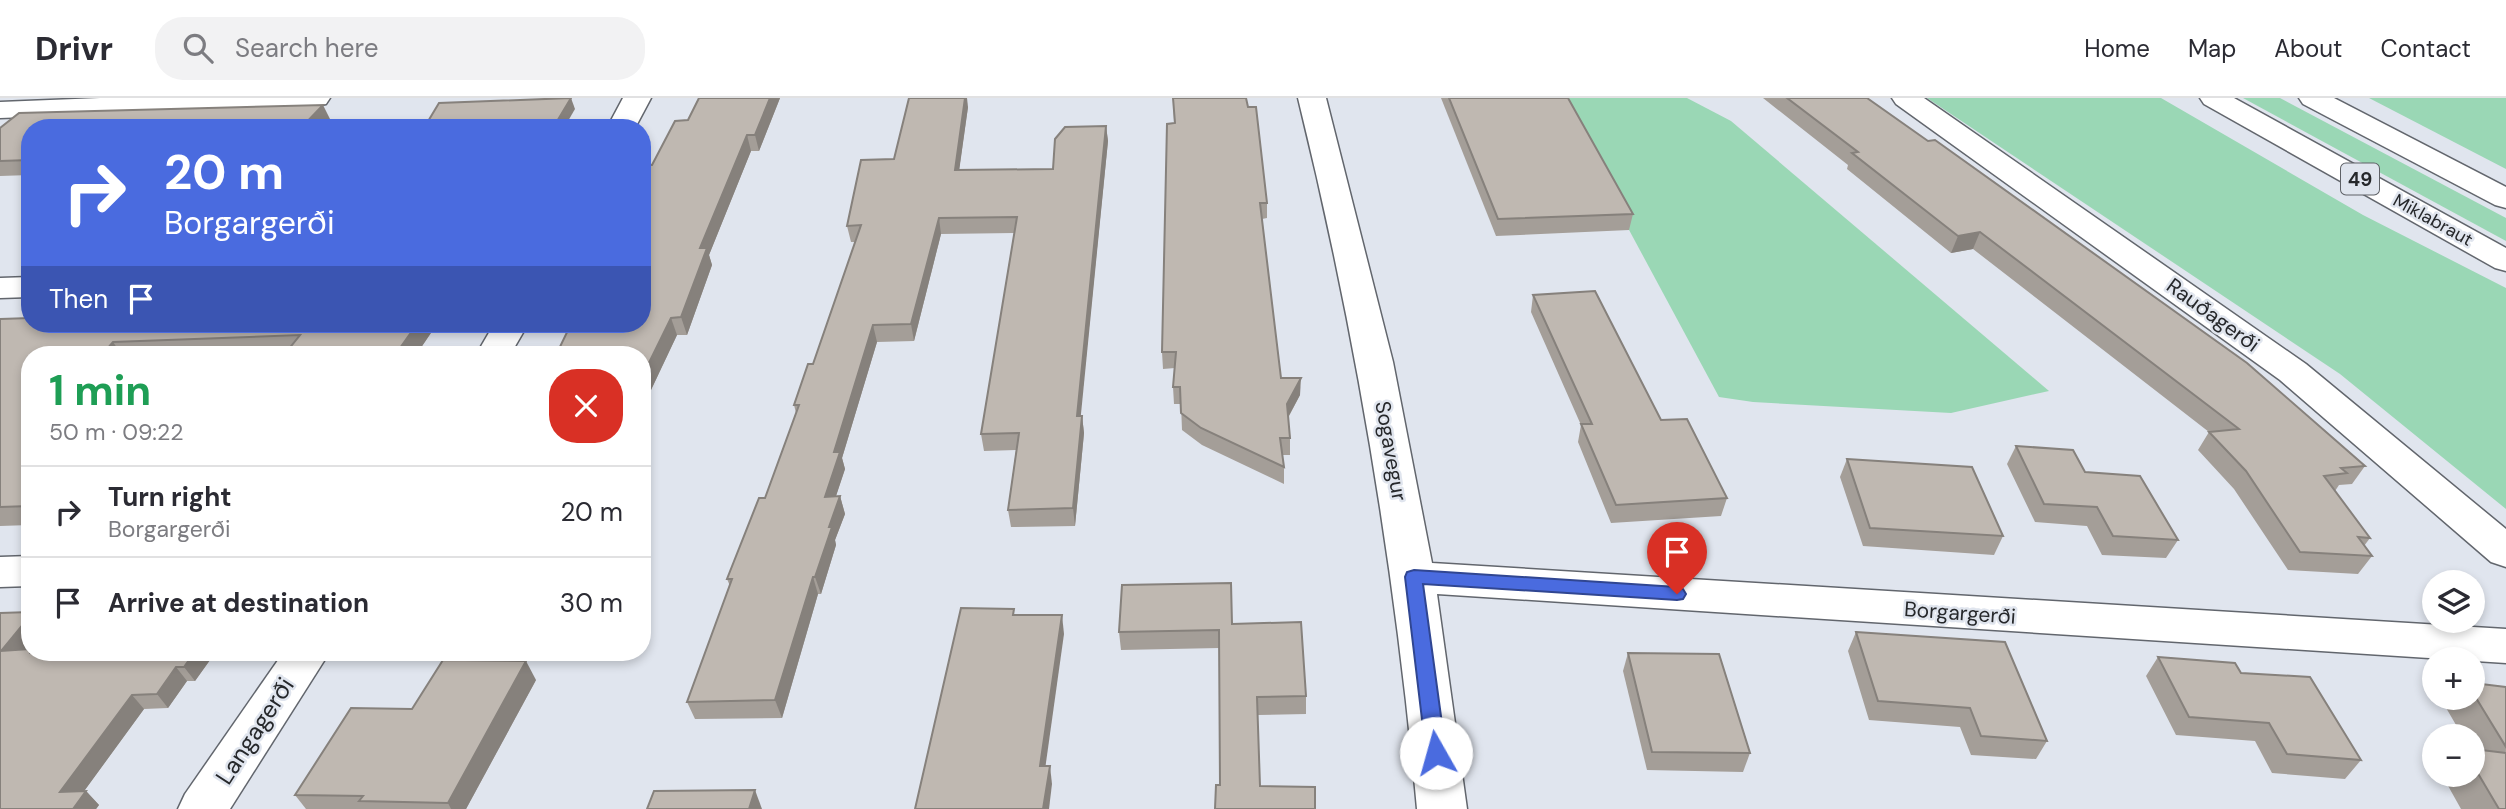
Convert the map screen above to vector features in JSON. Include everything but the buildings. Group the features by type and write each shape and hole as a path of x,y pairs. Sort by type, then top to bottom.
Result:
{"main road":[{"path":"0,110 316,98"},
{"path":"626,119 637,98"},
{"name":"Sogavegur","path":"1312,98 1364,305 1414,577 1442,809"},
{"name":"Rauðagerði","path":"1906,98 2293,372 2506,552"},
{"name":"Miklabraut","path":"2214,98 2506,261"},
{"name":"49","path":"2313,98 2506,199"},
{"path":"2327,98 2366,126"},
{"path":"0,288 21,287"},
{"path":"0,572 21,571"},
{"name":"Borgargerði","path":"1414,577 2506,646"},
{"name":"Langagerði","path":"203,809 302,661"}],"green space":[{"path":"1558,98 1687,98 1731,121 2049,391 1951,413 1753,402 1719,397"},
{"path":"1927,98 2161,98 2363,215 2506,288 2506,509 2340,374"},
{"path":"2243,98 2280,98 2506,218 2506,241"},
{"path":"2369,98 2506,98 2506,169"}],"route":[{"path":"1436,753 1414,577 1677,594"}]}
